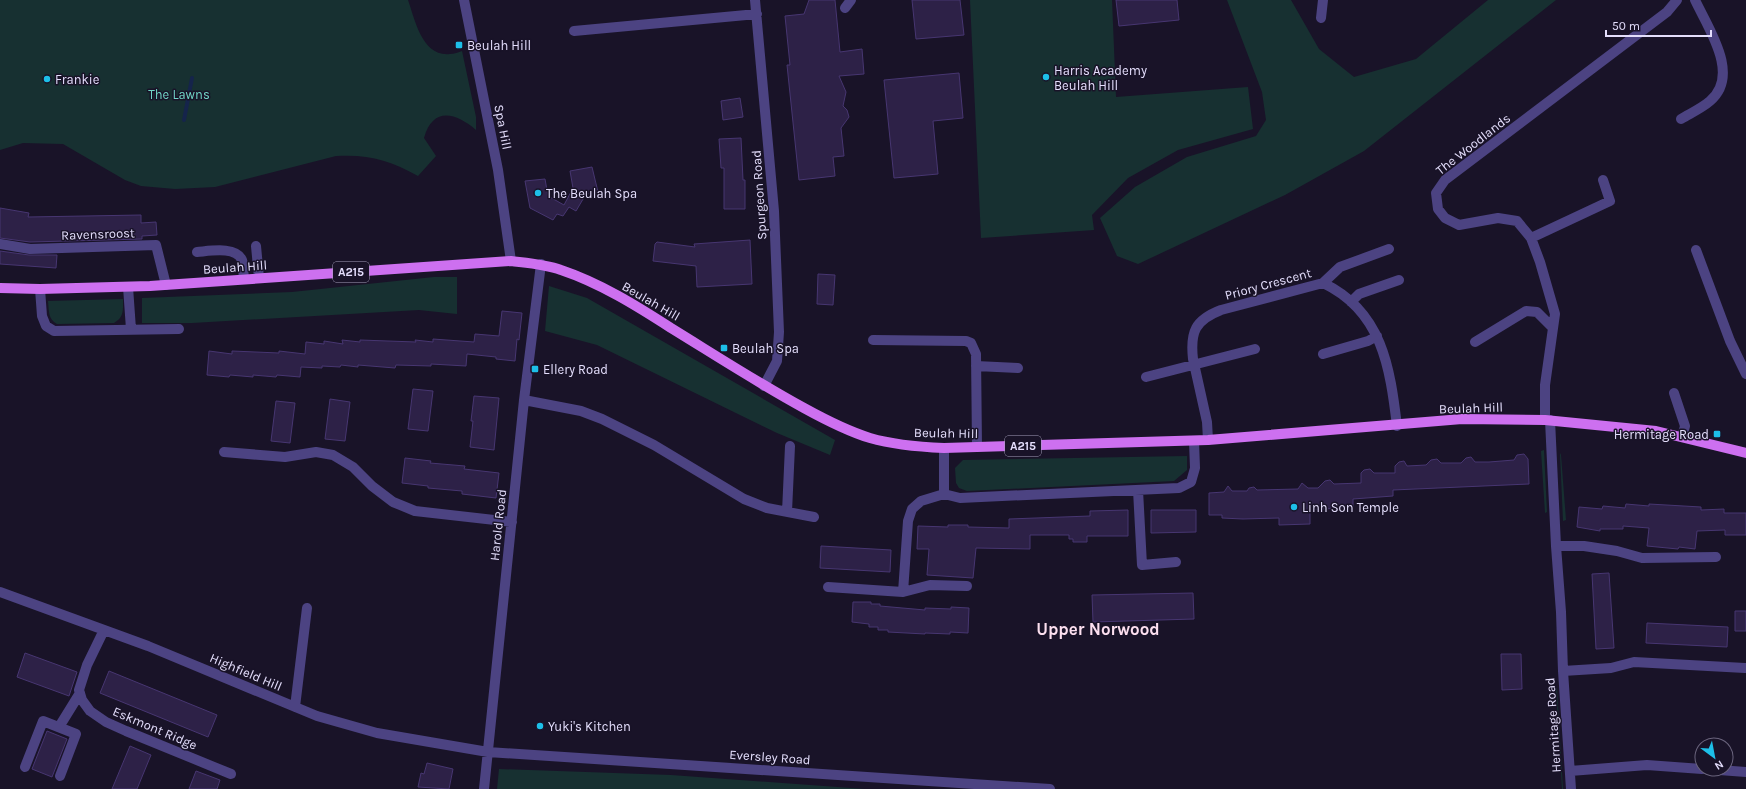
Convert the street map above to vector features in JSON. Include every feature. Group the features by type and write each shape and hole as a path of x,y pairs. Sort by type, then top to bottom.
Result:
{"main road":[{"name":"Beulah Hill","path":"0,288 40,289 166,285 511,261 541,264 562,270 580,278 636,305 764,386 818,415 868,437 892,444 944,448 1194,441 1397,426 1462,419 1548,420 1656,431 1746,453"}],"street":[{"name":"Spa Hill","path":"464,0 498,170 511,261"},
{"name":"Spurgeon Road","path":"755,0 774,211 779,332 777,361 764,386"},
{"path":"845,8 852,0"},
{"path":"1321,18 1323,0"},
{"name":"The Woodlands","path":"1548,420 1545,385 1554,314 1540,262 1531,238 1517,221 1498,218 1459,225 1446,218 1438,208 1436,192 1445,180 1666,12 1677,0"},
{"path":"1681,119 1710,101 1720,89 1723,74 1722,56 1695,0"},
{"path":"574,31 757,14"},
{"path":"1531,238 1610,201 1603,180"},
{"name":"Ravensroost","path":"0,244 30,249 156,245 166,285"},
{"path":"256,246 259,278"},
{"path":"1323,283 1340,267 1389,249"},
{"path":"1696,250 1730,341 1746,374"},
{"path":"197,252 232,251 240,258 242,262 244,279"},
{"name":"Harold Road","path":"484,789 524,400 541,264"},
{"path":"1351,302 1359,294 1399,280"},
{"name":"Priory Crescent","path":"1208,440 1207,422 1192,349 1194,329 1200,321 1210,314 1323,283 1337,290 1362,312 1377,336 1390,372 1397,426"},
{"path":"128,287 131,329"},
{"path":"40,289 42,316 46,326 54,331 179,329"},
{"path":"1475,342 1526,312 1537,312 1553,328"},
{"path":"1323,354 1368,341 1377,336"},
{"path":"873,340 966,341 971,343 976,354 977,447"},
{"path":"1146,377 1255,349"},
{"path":"976,366 1018,368"},
{"path":"1674,393 1685,426 1682,437"},
{"path":"524,400 581,411 602,419 654,445 744,499 767,508 814,517"},
{"name":"Hermitage Road","path":"1548,420 1571,789"},
{"path":"903,592 908,521 912,509 921,501 944,494 960,498 1179,488 1191,482 1195,468 1194,441"},
{"path":"787,512 790,446"},
{"path":"944,448 944,494"},
{"path":"224,452 285,457 316,452 334,455 353,467 372,486 392,502 415,511 512,522"},
{"path":"1138,490 1142,565 1176,562"},
{"path":"1556,546 1584,546 1617,551 1642,558 1716,556"},
{"path":"828,587 903,592 930,585 967,586"},
{"name":"Highfield Hill","path":"0,592 195,664 335,722 377,733 488,752"},
{"path":"296,707 307,608"},
{"path":"59,727 80,693 83,674 104,630"},
{"path":"1563,671 1611,668 1634,662 1745,668"},
{"name":"Eskmont Ridge","path":"80,693 90,711 106,722 231,774"},
{"path":"25,767 43,721 76,734 60,776"},
{"name":"Eversley Road","path":"488,752 1050,789"},
{"path":"1570,771 1647,765 1694,768"},
{"path":"1734,771 1746,772"}],"green space":[{"name":"The Lawns","path":"0,0 408,0 417,27 426,44 433,50 440,53 450,54 462,51 476,117 476,130 461,120 453,117 439,117 433,121 424,138 436,156 418,176 408,170 378,159 358,156 336,156 215,187 175,189 141,186 125,180 63,144 23,143 0,150"},
{"path":"970,0 1112,0 1116,97 1248,87 1253,129 1178,150 1128,178 1092,215 1094,230 981,238"},
{"path":"1227,0 1291,0 1319,49 1354,77 1416,59 1488,0 1556,0 1364,151 1285,195 1138,264 1117,256 1100,218 1135,187 1187,157 1256,136 1266,120 1262,92"},
{"path":"434,277 457,277 457,314 419,310 192,323 142,323 142,298 292,292"},
{"path":"549,286 587,298 835,440 830,455 777,433 597,345 545,331"},
{"path":"123,299 121,316 114,323 57,324 50,317 48,301"},
{"path":"1544,450 1547,512 1545,513 1541,451"},
{"path":"1560,453 1566,520 1563,521"},
{"path":"1187,456 1187,470 1174,481 967,491 959,488 956,483 955,468 963,460"},
{"path":"1557,688 1563,789 1562,789"},
{"path":"499,769 671,775 865,789 497,789"}],"building":[{"path":"809,0 835,0 840,52 862,49 864,74 839,76 846,92 843,106 847,110 849,117 841,128 844,156 833,157 835,176 799,180 787,65 790,65 785,16 804,14"},
{"path":"912,0 960,0 964,35 916,39"},
{"path":"1116,0 1177,0 1179,20 1119,26"},
{"path":"959,73 963,118 933,121 938,174 894,178 884,80"},
{"path":"740,98 743,117 723,120 721,101"},
{"path":"741,138 743,180 745,180 745,209 724,209 724,168 721,168 719,139"},
{"name":"The Beulah Spa","path":"592,167 598,192 586,194 576,211 569,207 563,216 557,214 553,220 530,208 525,181 545,179 548,196 564,205 573,188 570,171"},
{"path":"0,208 29,213 28,217 141,215 141,223 156,222 157,235 142,236 142,239 30,242 0,238"},
{"path":"750,240 752,284 697,287 696,266 653,261 655,244 657,242 695,247 694,244"},
{"path":"0,251 29,255 57,255 56,268 0,264"},
{"path":"818,274 835,275 833,305 817,304"},
{"path":"502,311 522,313 515,361 496,359 496,357 467,354 466,366 431,364 431,366 396,365 395,368 341,365 340,367 322,366 322,368 301,367 300,377 253,375 253,377 230,375 229,377 207,375 209,351 232,354 232,351 279,353 279,351 305,354 306,342 324,344 324,341 343,344 342,340 360,342 360,340 416,342 415,340 433,342 433,339 474,342 475,334 499,336"},
{"path":"413,389 433,391 428,431 408,429"},
{"path":"474,396 499,398 494,450 470,447"},
{"path":"330,399 350,402 345,441 325,439"},
{"path":"276,401 295,403 290,443 271,441"},
{"path":"1524,454 1528,459 1529,484 1393,490 1393,496 1353,499 1353,507 1310,510 1310,524 1279,525 1279,518 1243,519 1222,518 1222,515 1209,515 1209,493 1224,492 1228,486 1232,491 1247,491 1249,488 1254,487 1257,490 1298,489 1302,483 1308,488 1318,488 1325,481 1330,480 1334,484 1361,483 1361,473 1364,470 1370,469 1374,473 1395,473 1395,466 1399,462 1404,461 1407,466 1426,465 1431,460 1437,459 1441,463 1461,463 1466,458 1471,457 1475,462 1489,462 1514,460 1517,455"},
{"path":"405,458 431,461 430,463 465,466 464,469 499,473 496,498 462,494 462,491 428,488 428,486 402,483"},
{"path":"1626,504 1701,507 1701,510 1724,509 1724,513 1746,513 1746,535 1725,535 1725,530 1697,531 1695,549 1679,547 1678,549 1647,546 1649,528 1623,526 1623,529 1600,529 1600,531 1577,527 1579,507 1602,509 1603,506 1625,508"},
{"path":"1128,510 1128,536 1087,536 1087,542 1073,542 1073,539 1069,539 1069,535 1030,535 1030,549 976,548 973,578 927,575 929,549 917,549 918,526 948,527 948,525 968,525 968,527 1009,528 1009,519 1090,516 1090,511"},
{"path":"1151,510 1196,510 1196,532 1151,533"},
{"path":"821,546 891,550 890,572 820,568"},
{"path":"1609,573 1614,648 1596,649 1592,574"},
{"path":"1193,593 1194,619 1093,622 1092,595"},
{"path":"853,602 871,602 871,604 880,604 880,606 925,610 925,608 969,608 968,633 950,632 950,634 925,634 878,630 878,627 869,627 869,624 852,622"},
{"path":"1735,611 1746,611 1746,631 1735,631"},
{"path":"1647,623 1728,627 1727,647 1646,643"},
{"path":"25,653 77,672 69,696 17,677"},
{"path":"1501,654 1521,654 1522,689 1502,690"},
{"path":"109,671 217,715 208,737 100,693"},
{"path":"47,731 67,739 52,777 32,769"},
{"path":"130,746 151,755 137,789 112,789"},
{"path":"427,763 453,769 449,789 418,787 421,773 424,774"},
{"path":"196,771 220,780 217,789 189,789"}],"waterway":[{"path":"184,120 192,78"}],"place":[{"name":"Beulah Hill","path":"459,45"},
{"name":"Harris Academy Beulah Hill","path":"1046,77"},
{"name":"Frankie","path":"47,79"},
{"name":"The Beulah Spa","path":"538,193"},
{"name":"Beulah Spa","path":"724,348"},
{"name":"Ellery Road","path":"535,369"},
{"name":"Hermitage Road","path":"1717,434"},
{"name":"Linh Son Temple","path":"1294,507"},
{"name":"Yuki's Kitchen","path":"540,726"}],"district":[{"name":"Upper Norwood","path":"1098,629"}]}
